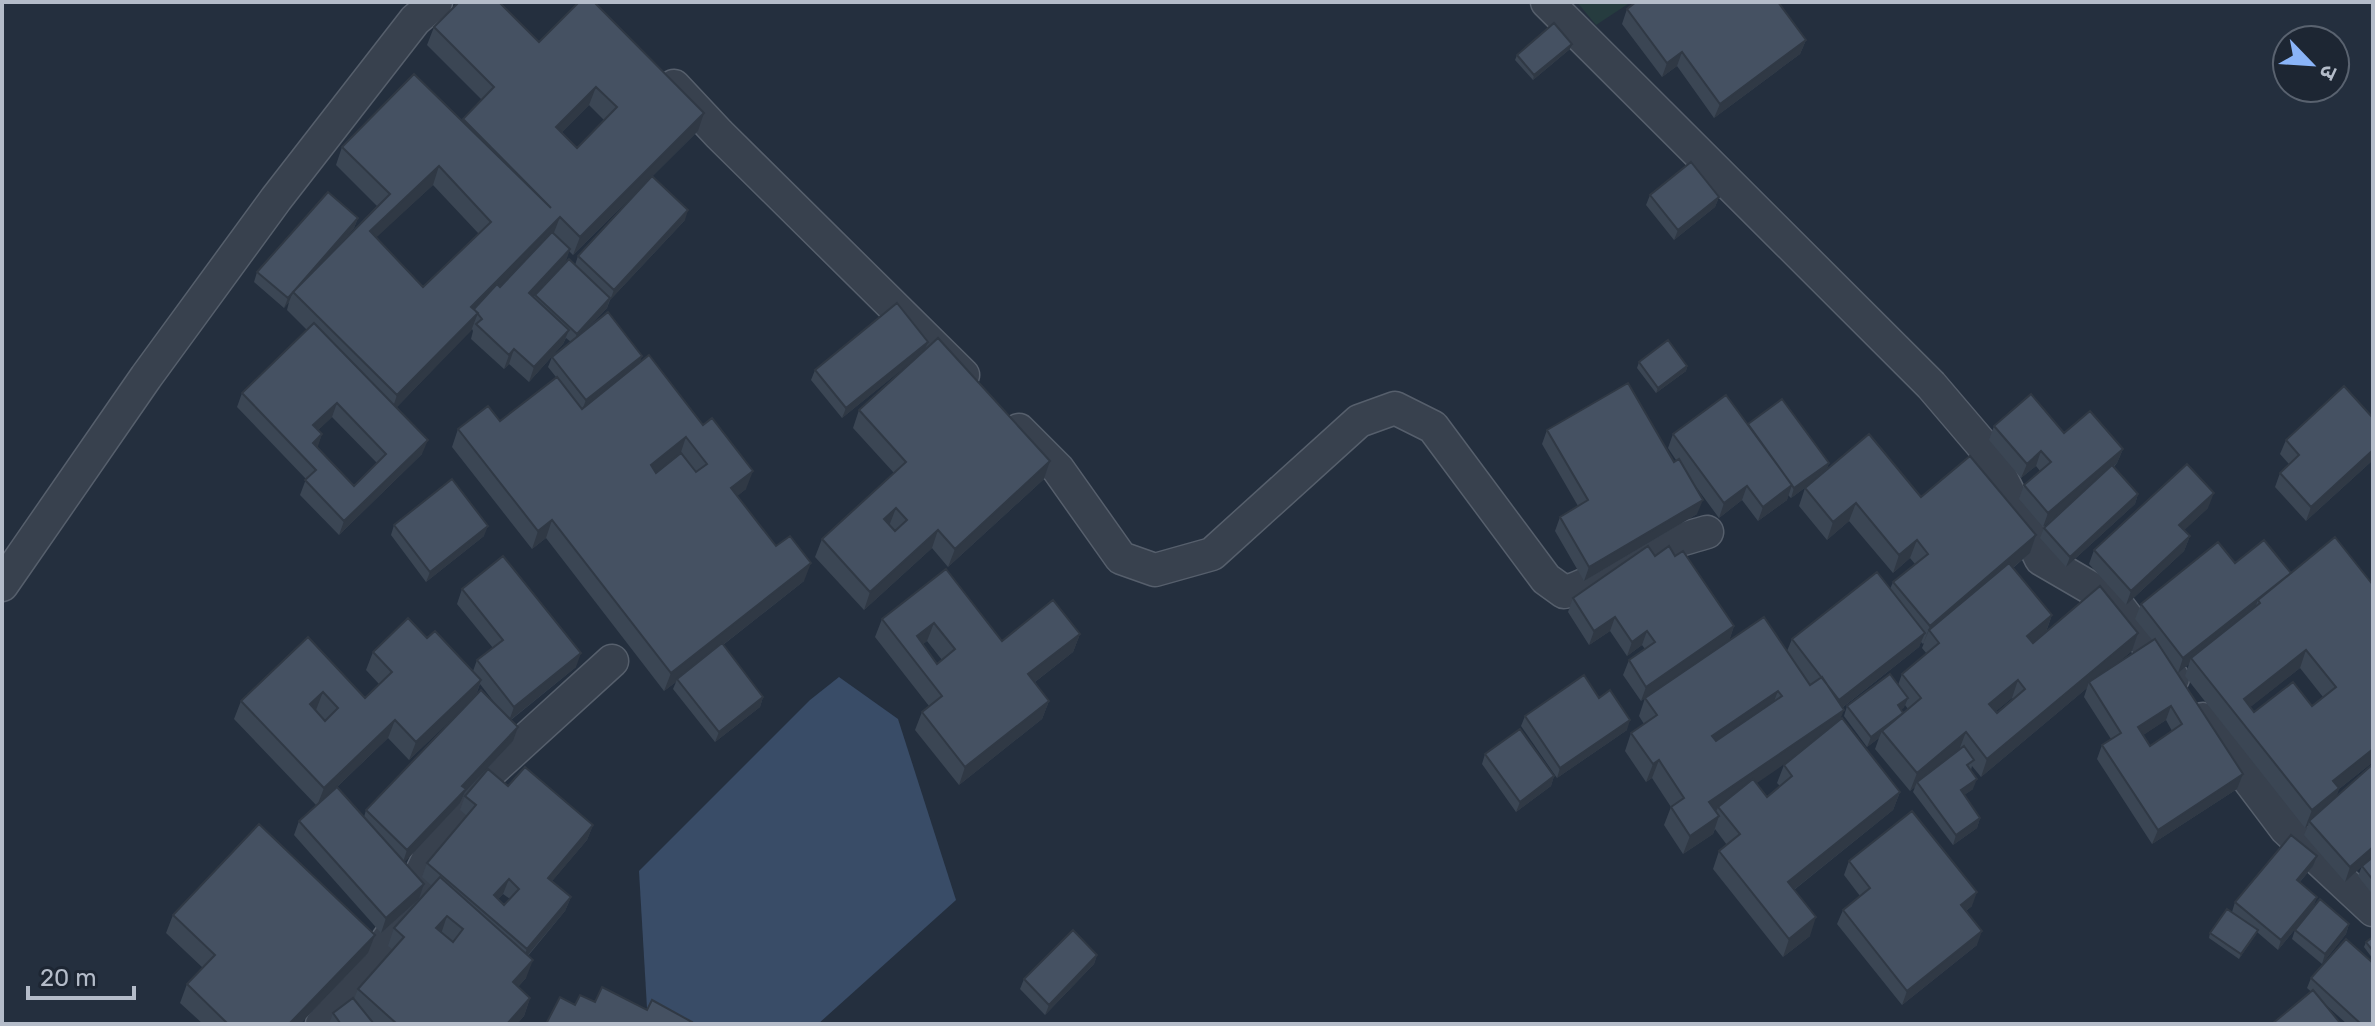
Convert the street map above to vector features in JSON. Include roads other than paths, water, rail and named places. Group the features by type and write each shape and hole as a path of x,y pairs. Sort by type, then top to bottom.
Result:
{"street":[{"path":"2,585 146,377 276,199 415,20 436,2"},
{"path":"1547,2 1931,385 1989,453 2041,559 2115,602 2286,829 2373,910"},
{"path":"657,68 719,134 979,391"},
{"path":"1002,413 1058,469 1121,558 1155,570 1212,554 1359,421 1395,408 1433,427 1546,579 1564,592 1581,588 1624,562 1659,546 1707,532"},
{"path":"322,1024 360,979 397,927 418,907 422,895 418,880 438,838 478,783 612,661"},
{"path":"418,880 452,909"}],"water":[{"path":"839,677 898,719 956,900 818,1024 686,1024 647,1008 639,871 810,700"}]}
